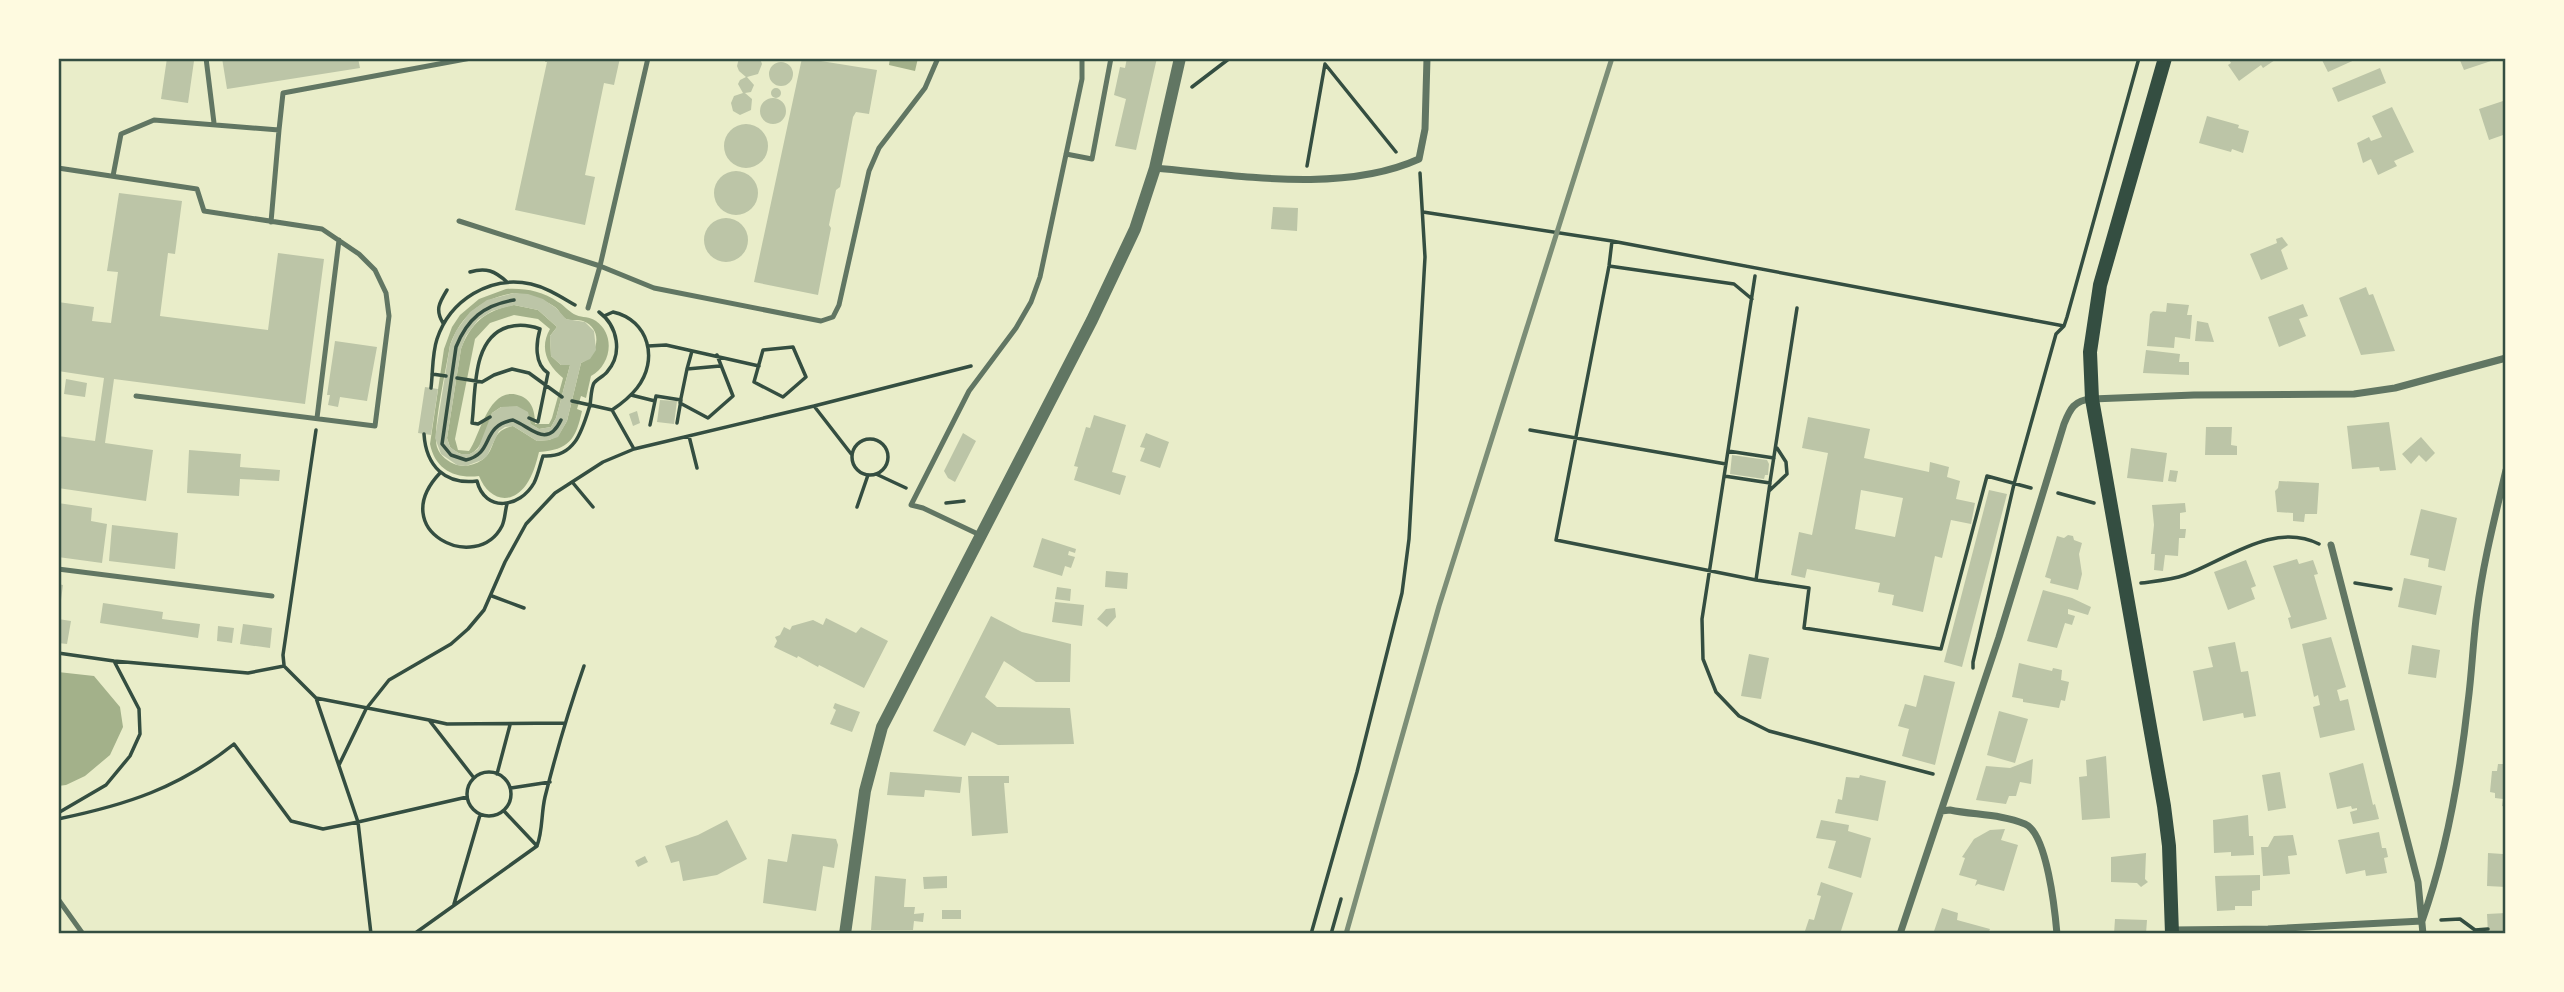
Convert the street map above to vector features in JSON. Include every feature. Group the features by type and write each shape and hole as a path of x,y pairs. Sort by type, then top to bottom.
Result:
{"main road":[{"path":"2165,58 2100,285 2090,352 2092,399 2164,806 2169,846 2172,932"}],"street":[{"path":"845,934 865,792 876,746 904,681 1092,320 1135,229 1155,168 1180,58"},
{"path":"1155,168 1331,178 1381,171 1419,159 1425,129 1427,58"},
{"path":"1900,934 1999,637 2064,424 2070,410 2078,401 2202,395 2354,394 2395,388 2506,358"},
{"path":"2422,921 2447,834 2468,704 2477,610 2493,521 2506,470"},
{"path":"2328,546 2342,581 2418,883 2423,934"},
{"path":"1941,811 1950,810 2028,824 2038,837 2048,877 2057,934"},
{"path":"2172,932 2422,921"}],"lane":[{"path":"206,58 214,123"},
{"path":"271,222 283,93 471,58"},
{"path":"588,308 600,267 648,58"},
{"path":"459,221 600,267 654,288 809,321 821,321 832,317 839,305 869,171 879,148 925,88 938,58"},
{"path":"980,535 911,505 969,391 1016,328 1041,277 1082,79 1082,58"},
{"path":"1066,154 1092,159 1111,58"},
{"path":"113,176 121,134 154,120 279,130"},
{"path":"58,168 197,189 204,211 321,229 359,254 375,271 386,293 387,341 374,426 136,396"},
{"path":"317,418 339,240"},
{"path":"58,569 272,596"},
{"path":"58,899 83,934"}],"path":[{"path":"1192,87 1230,58"},
{"path":"1973,663 2014,484 2056,334 2064,326 2138,58"},
{"path":"1304,178 1325,64 1406,164"},
{"path":"1311,934 1357,772 1402,593 1409,539 1425,257 1419,159"},
{"path":"1423,212 1612,241 2064,326"},
{"path":"1612,241 1556,540 1809,588 1804,628 1941,649 1987,476 2034,489"},
{"path":"1609,266 1734,284 1752,299"},
{"path":"470,272 483,268 497,273 507,282"},
{"path":"1755,276 1702,620 1703,659 1716,692 1739,716 1769,731 1933,774"},
{"path":"424,434 427,453 440,473 452,480 477,481 483,496 494,502 507,504 521,497 534,483 543,456 559,455 580,437 594,383 608,371 615,359 613,328 604,316 594,309 577,306 552,291 532,284 493,283 461,301 443,323 436,342 431,388"},
{"path":"443,323 438,314 439,303 447,290"},
{"path":"514,300 500,302 482,310 462,334 456,347 442,444 445,450 459,459 472,459 482,453 495,427 503,421 513,419 533,432 548,434 554,432 561,420"},
{"path":"1756,580 1797,308"},
{"path":"604,316 613,312 634,320 642,329 648,346 645,374 638,387 612,410"},
{"path":"491,417 472,423 480,357 486,342 500,329 514,325 540,329 536,342 542,369 548,373 538,422 529,418"},
{"path":"648,346 666,345 759,366"},
{"path":"793,347 806,377 783,397 754,382 759,366 763,350 793,347"},
{"path":"677,423 692,350"},
{"path":"650,425 656,396 680,401 708,418 733,396 717,355"},
{"path":"339,765 366,709 390,680 436,654 468,629 492,596 505,562 526,524 555,494 603,462 634,449 992,360"},
{"path":"687,369 720,366"},
{"path":"457,378 482,382 512,369 529,373 560,396"},
{"path":"432,374 443,376"},
{"path":"631,395 655,401"},
{"path":"572,401 612,410 634,449"},
{"path":"814,406 852,455 856,468 867,475 876,474 885,467 888,457 884,446 875,440 864,440 855,447 852,455"},
{"path":"317,418 283,655 284,666 316,698 358,822 371,934"},
{"path":"1530,430 1726,464"},
{"path":"689,436 697,468"},
{"path":"1769,491 1784,478 1788,469 1776,446"},
{"path":"1728,452 1774,458"},
{"path":"440,473 424,495 422,507 429,529 449,545 468,548 493,537 502,526 507,504"},
{"path":"858,507 867,475"},
{"path":"1724,476 1770,483"},
{"path":"573,482 593,507"},
{"path":"2059,494 2095,503"},
{"path":"2141,583 2183,575 2274,538 2300,538 2328,546"},
{"path":"2342,581 2391,589"},
{"path":"492,596 524,608"},
{"path":"58,653 248,673 284,666"},
{"path":"58,813 106,785 130,756 140,734 139,709 114,661"},
{"path":"414,934 537,846 542,832 544,799 584,666"},
{"path":"316,698 447,724 565,723"},
{"path":"429,720 474,778"},
{"path":"497,774 510,725"},
{"path":"58,819 109,809 162,790 212,761 234,744 291,821 323,829 467,797"},
{"path":"482,773 497,774 511,788 509,803 504,811 490,817 480,816 472,809 467,797 468,786 482,773"},
{"path":"511,788 550,782"},
{"path":"504,811 537,846"},
{"path":"454,905 480,816"},
{"path":"1331,934 1341,899"},
{"path":"2441,920 2460,919 2475,930 2488,929"}],"shaded area":[{"path":"890,58 918,58 915,71 889,65"},
{"path":"506,289 540,293 574,314 596,321 606,334 608,342 607,357 603,365 591,376 586,398 581,396 577,409 582,411 574,436 558,449 539,452 526,485 520,492 506,498 494,495 479,476 454,474 441,466 430,444 444,349 452,327 460,315 479,299","holes":["514,293 550,304 566,319 581,320 590,325 596,336 595,348 581,363 567,421 558,436 537,441 513,426 505,428 496,436 490,451 482,460 470,465 457,465 440,453 436,439 450,345 460,325 474,310 492,299"]},
{"path":"514,305 538,310 557,327 550,336 551,356 561,365 570,365 556,418 551,427 539,429 501,407 492,413 483,439 474,452 467,455 459,453 450,447 447,438 461,349 470,331 481,319 496,310","holes":["514,315 538,319 550,329 545,343 546,356 563,378 549,424 535,424 531,404 521,396 510,394 494,403 469,451 458,450 455,439 475,339 490,323"]},
{"path":"58,672 94,676 120,707 123,727 110,755 85,776 58,786"}],"building":[{"path":"167,58 194,61 188,103 161,99"},
{"path":"222,58 358,58 360,68 227,89"},
{"path":"546,58 620,58 614,85 604,83 585,175 595,177 585,225 515,210"},
{"path":"739,58 760,58 762,64 758,74 747,77 754,85 751,92 745,93 752,99 751,110 740,115 733,111 731,103 734,96 743,93 738,84 746,77 737,66"},
{"path":"802,58 877,70 869,114 856,112 853,117 840,187 836,190 829,225 831,228 818,295 754,282"},
{"path":"1127,58 1157,58 1136,150 1115,146 1126,99 1114,95 1120,67 1125,68"},
{"path":"2228,58 2278,58 2263,68 2261,65 2239,81 2228,65 2231,63"},
{"path":"2321,58 2359,58 2328,72"},
{"path":"2459,58 2493,58 2494,60 2464,70"},
{"path":"781,62 790,65 793,74 790,83 781,86 772,83 769,74 772,65"},
{"path":"2380,68 2386,83 2338,102 2332,88"},
{"path":"776,88 781,93 776,98 771,93"},
{"path":"773,98 782,102 786,111 782,120 773,124 764,120 760,111 764,102"},
{"path":"2506,100 2506,134 2489,140 2479,109"},
{"path":"2392,107 2414,152 2394,161 2397,166 2378,175 2371,159 2363,163 2357,143 2369,137 2371,141 2382,137 2372,116"},
{"path":"2207,116 2239,125 2238,128 2249,131 2243,153 2199,143"},
{"path":"746,124 762,130 768,146 762,162 746,168 730,162 724,146 730,130"},
{"path":"736,171 752,177 758,193 752,209 736,215 720,209 714,193 720,177"},
{"path":"119,193 182,201 175,254 168,253 160,316 268,330 278,253 324,259 305,404 114,379 105,443 153,450 146,501 58,488 58,436 95,441 104,378 58,371 58,302 94,307 92,321 111,323 118,272 107,271"},
{"path":"1273,207 1298,208 1297,231 1271,229"},
{"path":"726,218 742,224 748,240 742,256 726,262 710,256 704,240 710,224"},
{"path":"2282,237 2288,245 2281,250 2288,269 2261,280 2250,254 2277,243 2276,239"},
{"path":"2366,287 2369,295 2373,294 2395,351 2361,355 2339,298"},
{"path":"514,293 543,299 566,319 585,322 594,331 596,350 590,359 581,363 567,421 558,437 537,441 513,426 505,427 499,431 487,456 482,460 466,466 457,465 441,454 435,438 450,345 456,331 470,312 487,300","holes":["514,305 538,310 557,327 550,336 551,356 561,365 570,365 556,418 551,427 539,429 531,424 528,412 517,406 501,407 492,413 478,449 470,454 460,454 450,447 447,438 461,349 466,336 478,320 492,311"]},
{"path":"2167,303 2189,305 2187,315 2192,315 2190,339 2175,337 2174,348 2147,346 2150,314 2153,311 2166,312"},
{"path":"2303,304 2308,316 2299,319 2306,336 2279,347 2268,317"},
{"path":"2197,321 2208,323 2214,342 2195,341"},
{"path":"335,341 377,347 367,401 340,397 338,407 328,405"},
{"path":"2146,350 2180,354 2179,362 2189,362 2189,375 2143,373"},
{"path":"66,379 87,383 85,397 64,394"},
{"path":"425,387 438,389 431,435 418,433"},
{"path":"660,400 677,401 674,424 657,422"},
{"path":"637,411 640,423 633,426 629,414"},
{"path":"1094,415 1126,425 1112,472 1126,476 1120,495 1074,480 1078,467 1074,466 1086,427 1090,428"},
{"path":"1808,417 1870,429 1864,458 1929,472 1930,462 1949,467 1947,477 1960,481 1956,499 1975,503 1971,524 1951,520 1942,558 1935,556 1923,612 1892,605 1894,595 1878,592 1880,583 1807,569 1805,578 1791,575 1799,532 1812,535 1828,453 1802,448","holes":["1861,490 1903,498 1895,537 1855,529"]},
{"path":"2389,422 2396,470 2380,471 2379,467 2352,469 2347,426"},
{"path":"2206,427 2232,427 2231,445 2237,446 2237,455 2205,455"},
{"path":"963,433 976,441 955,482 948,478 944,471"},
{"path":"1146,433 1169,442 1160,468 1140,461 1145,448 1140,447"},
{"path":"2421,437 2435,453 2426,462 2419,455 2411,464 2402,454"},
{"path":"2131,448 2167,453 2163,482 2127,478"},
{"path":"189,450 241,454 240,467 280,470 279,481 240,479 239,496 187,493"},
{"path":"1732,455 1767,460 1768,475 1765,475 1764,479 1730,474"},
{"path":"2170,470 2178,471 2176,482 2168,481"},
{"path":"2279,481 2319,483 2317,514 2305,514 2304,522 2293,521 2293,513 2277,512 2275,491"},
{"path":"1989,490 2007,494 1962,667 1944,662"},
{"path":"58,503 92,508 91,521 107,524 102,563 58,557"},
{"path":"2185,503 2186,512 2180,513 2180,529 2186,529 2185,538 2179,538 2178,556 2165,555 2163,571 2154,570 2155,554 2151,554 2154,525 2152,505"},
{"path":"2421,509 2457,518 2445,571 2428,567 2429,559 2410,555"},
{"path":"112,525 178,533 175,569 109,561"},
{"path":"2068,535 2082,543 2079,554 2082,574 2078,590 2050,583 2051,579 2045,577 2057,536 2064,538"},
{"path":"1042,538 1076,549 1075,553 1069,551 1068,555 1075,557 1071,568 1065,566 1062,576 1033,567"},
{"path":"2297,559 2299,564 2313,560 2318,574 2314,575 2327,619 2291,629 2288,618 2291,617 2273,566"},
{"path":"2246,560 2256,586 2251,588 2255,599 2228,610 2214,572"},
{"path":"1106,571 1128,573 1127,589 1105,587"},
{"path":"2404,578 2442,586 2436,615 2398,607"},
{"path":"58,584 63,585 59,615 58,615"},
{"path":"1057,587 1071,589 1070,601 1055,599"},
{"path":"2043,590 2072,598 2091,607 2088,615 2068,609 2068,614 2075,616 2072,625 2065,623 2057,648 2027,641"},
{"path":"1055,602 1084,605 1082,626 1052,622"},
{"path":"103,603 163,612 162,619 200,624 198,638 100,623"},
{"path":"1115,608 1116,617 1107,627 1097,619 1106,609"},
{"path":"991,616 1022,632 1071,644 1070,682 1036,682 1004,661 985,697 997,707 1070,708 1074,744 998,745 972,732 965,746 933,731"},
{"path":"826,618 856,633 861,627 888,641 864,688 819,665 818,667 774,647 777,641 775,637 780,635 784,627 790,630 792,626 813,620 823,625"},
{"path":"58,619 71,621 67,644 58,643"},
{"path":"243,624 272,628 270,648 240,644"},
{"path":"218,626 234,628 232,643 217,641"},
{"path":"2331,637 2346,687 2337,690 2340,701 2348,699 2355,730 2320,738 2313,707 2320,705 2318,695 2314,697 2302,644"},
{"path":"2235,642 2241,672 2248,671 2256,716 2244,718 2243,713 2203,721 2193,671 2213,667 2208,647"},
{"path":"2412,645 2440,650 2436,678 2408,674"},
{"path":"1749,654 1769,658 1761,699 1741,696"},
{"path":"2019,663 2052,671 2053,668 2062,670 2061,680 2069,682 2065,701 2061,700 2059,708 2023,702 2023,699 2012,697"},
{"path":"1924,675 1955,682 1935,765 1902,756 1909,729 1898,726 1905,704 1916,707"},
{"path":"835,703 860,712 852,732 830,724 836,710 833,708"},
{"path":"1999,711 2028,719 2015,763 1987,755"},
{"path":"2106,756 2110,818 2082,820 2079,777 2087,776 2086,760"},
{"path":"2033,759 2031,784 2020,782 2016,796 2009,796 2006,804 1976,800 1986,766 2010,768"},
{"path":"2363,763 2379,819 2353,824 2350,812 2357,808 2352,809 2351,806 2337,809 2329,773"},
{"path":"2498,764 2506,764 2506,807 2502,806 2503,799 2495,798 2495,793 2490,792 2492,771 2497,771"},
{"path":"890,772 962,777 960,793 925,790 924,797 887,795"},
{"path":"2280,772 2286,808 2268,811 2262,775"},
{"path":"1860,775 1886,781 1878,821 1835,813 1838,799 1842,800 1846,777 1859,778"},
{"path":"968,776 1009,776 1009,783 1004,783 1008,833 972,836"},
{"path":"2248,815 2249,836 2253,836 2254,855 2231,856 2231,852 2214,853 2213,820"},
{"path":"727,820 747,859 717,875 683,881 679,861 671,863 665,846 698,835"},
{"path":"1821,820 1849,825 1848,831 1871,838 1861,878 1828,868 1836,841 1816,838"},
{"path":"2005,829 2001,840 2018,845 2004,891 1978,884 1975,886 1977,880 1959,875 1965,858 1962,857 1974,839 1990,830"},
{"path":"2379,832 2382,848 2386,848 2388,857 2384,858 2387,873 2366,876 2365,870 2346,874 2338,840"},
{"path":"792,834 836,839 838,845 834,868 823,866 816,911 763,903 768,859 787,862"},
{"path":"2293,835 2297,855 2288,856 2290,874 2263,876 2261,847 2268,847 2274,836"},
{"path":"2503,849 2506,849 2506,887 2487,886 2488,853 2503,854"},
{"path":"2146,853 2145,879 2148,882 2141,887 2137,883 2111,882 2111,857"},
{"path":"645,856 648,862 638,867 635,861"},
{"path":"2260,875 2260,890 2252,891 2252,906 2235,906 2235,910 2217,911 2215,876"},
{"path":"875,876 906,879 904,907 915,907 914,914 924,913 923,922 914,921 913,930 871,930"},
{"path":"947,876 947,888 924,889 923,877"},
{"path":"1821,882 1853,893 1840,934 1804,934 1809,919 1814,920 1821,896 1817,895"},
{"path":"1942,908 1958,913 1957,920 1990,929 1988,934 1933,934"},
{"path":"942,910 961,910 961,919 942,919"},
{"path":"2506,913 2506,934 2488,934 2487,914"},
{"path":"2115,919 2147,920 2146,934 2114,934"}],"railway":[{"path":"1346,934 1439,606 1612,58"}]}
